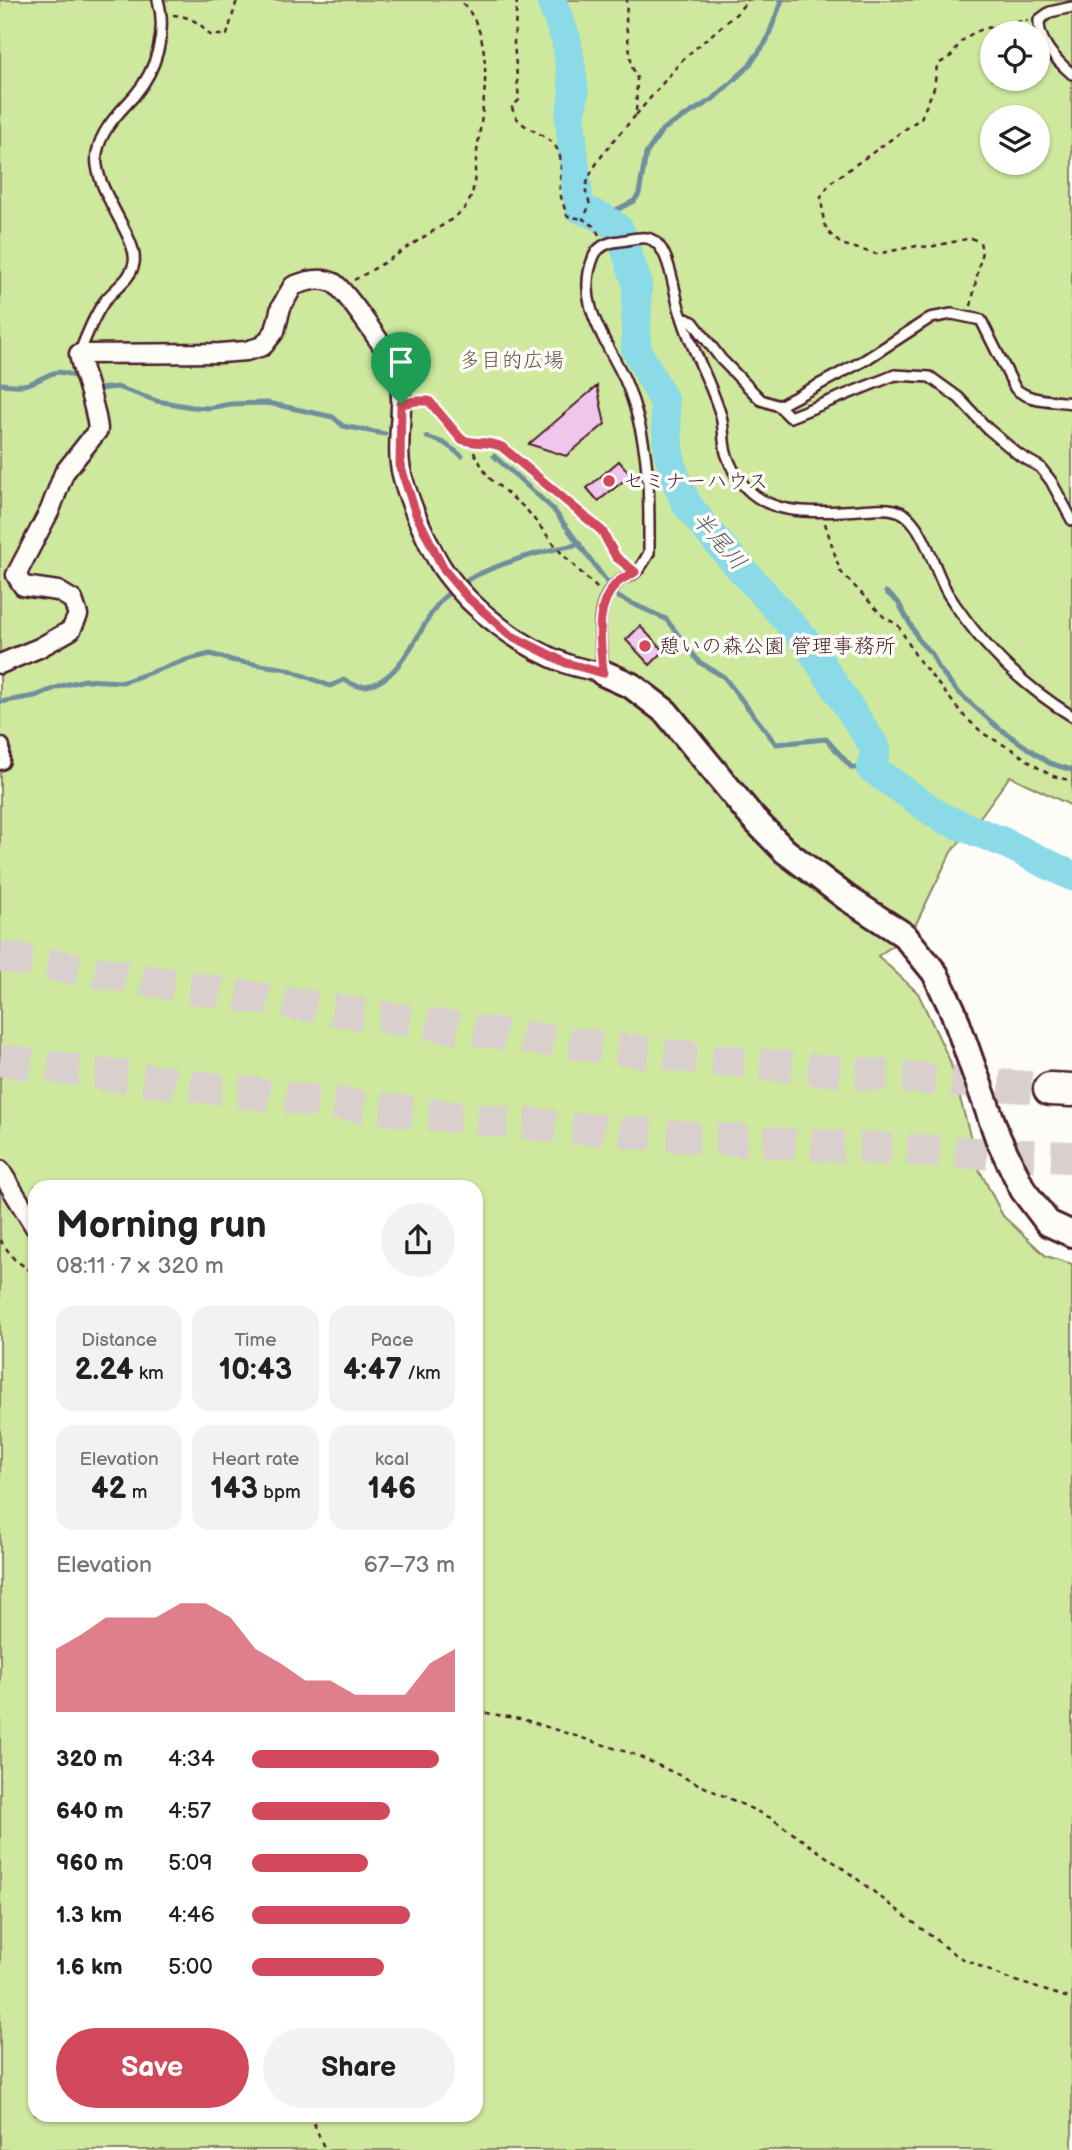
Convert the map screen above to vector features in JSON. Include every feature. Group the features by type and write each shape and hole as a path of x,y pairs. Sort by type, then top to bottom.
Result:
{"street":[{"path":"0,664 39,648 71,630 78,615 73,600 58,591 23,586 16,575 50,510 64,473 98,430 79,354 246,351 263,346 275,331 281,307 293,286 312,279 333,283 354,304 396,369 401,404 400,465 416,514 450,579 510,635 566,663 603,673 632,686 666,712 752,817 785,851 847,898 904,935 935,973 953,1011 998,1138 1023,1190 1048,1223 1072,1234"},
{"path":"0,747 0,760"},
{"path":"0,1170 28,1216"}],"lane":[{"path":"79,354 103,302 131,273 135,262 134,251 108,200 96,153 111,120 143,85 162,37 163,18 158,0"},
{"path":"1072,7 1050,12 1040,20 1039,28 1057,61 1072,74"},
{"path":"603,673 600,614 606,596 619,580 642,566 649,552 647,459 634,402 594,321 589,305 591,267 595,254 603,245 645,238 660,245 668,264 676,303 721,416 726,450 741,482 779,509 822,513 881,508 908,516 948,593 974,630 1012,671 1072,716"},
{"path":"682,317 693,323 721,359 761,400 772,405 779,406 865,360 930,318 952,314 981,320 1015,388 1022,395 1072,403"},
{"path":"779,406 790,417 895,375 930,376 959,398 1019,455 1040,467 1051,481 1072,520"}],"path":[{"path":"163,18 176,15 189,18 203,26 210,35 227,35 237,0"},
{"path":"339,288 449,221 464,209 470,198 475,185 486,75 477,26 466,6 459,0"},
{"path":"517,0 514,43 519,100 512,107 514,116 521,125 555,146 562,164 560,191 567,216 583,219 594,226 603,245"},
{"path":"627,0 626,24 632,66 637,78 636,115"},
{"path":"583,219 590,205 585,190 590,172 600,157 683,60 736,14 748,0"},
{"path":"969,316 982,251 980,243 971,237 930,247 917,246 876,254 858,250 841,244 830,234 824,224 821,197 830,183 921,118 934,88 937,65 954,54 957,45 969,34 997,26 1040,20"},
{"path":"401,404 429,401 461,439 467,442 491,442 502,447 602,531 616,557 635,572"},
{"path":"467,442 488,477 526,509 562,554 606,596"},
{"path":"822,513 840,571 884,617 898,625 917,658 965,717 984,734 1040,769 1072,781"},
{"path":"0,1240 14,1259 28,1269"},
{"path":"483,1712 525,1720 636,1755 771,1818 848,1872 957,1955 1006,1978 1072,1999"},
{"path":"313,2122 325,2150"}],"green space":[{"name":"多目的広場","path":"0,0 1072,0 1072,806 1010,776 951,852 912,932 878,956 918,993 950,1061 979,1169 1003,1216 1046,1256 1072,1264 1072,2150 0,2150"}],"building":[{"path":"597,386 605,424 566,456 529,444"},
{"name":"セミナーハウス","path":"619,461 631,475 598,501 587,488"},
{"name":"憩いの森公園 管理事務所","path":"640,626 664,651 650,665 626,640"}],"waterway":[{"name":"半尾川","path":"551,0 566,39 571,69 574,93 570,120 579,208 603,218 619,229 637,283 636,349 664,401 669,454 686,503 711,535 805,640 876,749 871,768 942,818 1003,842 1072,876"},
{"path":"608,222 606,215 634,201 639,194 646,154 662,130 713,99 748,67 766,42 782,0"},
{"path":"0,384 25,385 58,372 80,379"},
{"path":"92,385 98,389 117,387 157,401 192,407 268,403 333,417 343,426 385,434"},
{"path":"427,437 444,443 462,456"},
{"path":"494,456 553,509 618,597 666,619 699,662 724,677 776,744 826,739 852,768 871,768"},
{"path":"0,702 35,696 85,680 123,682 210,654 287,669 330,686 344,680 357,686 373,684 396,668 438,604 467,580 508,562 580,544"},
{"path":"886,592 898,602 920,642 932,654 938,667 956,690 996,726 1049,763 1072,770"}],"tunnel":[{"path":"0,956 210,991 624,1050 1050,1089"},
{"path":"0,1060 207,1088 484,1120 683,1137 1072,1157"}],"place":[{"name":"セミナーハウス","path":"609,481"},
{"name":"憩いの森公園 管理事務所","path":"645,646"}],"route":[{"path":"429,401 461,439 467,442 491,442 502,447 602,531 616,557 635,572 619,580 606,596 600,614 603,673 566,663 510,635 450,579 416,514 400,465 401,404 429,401"}]}
